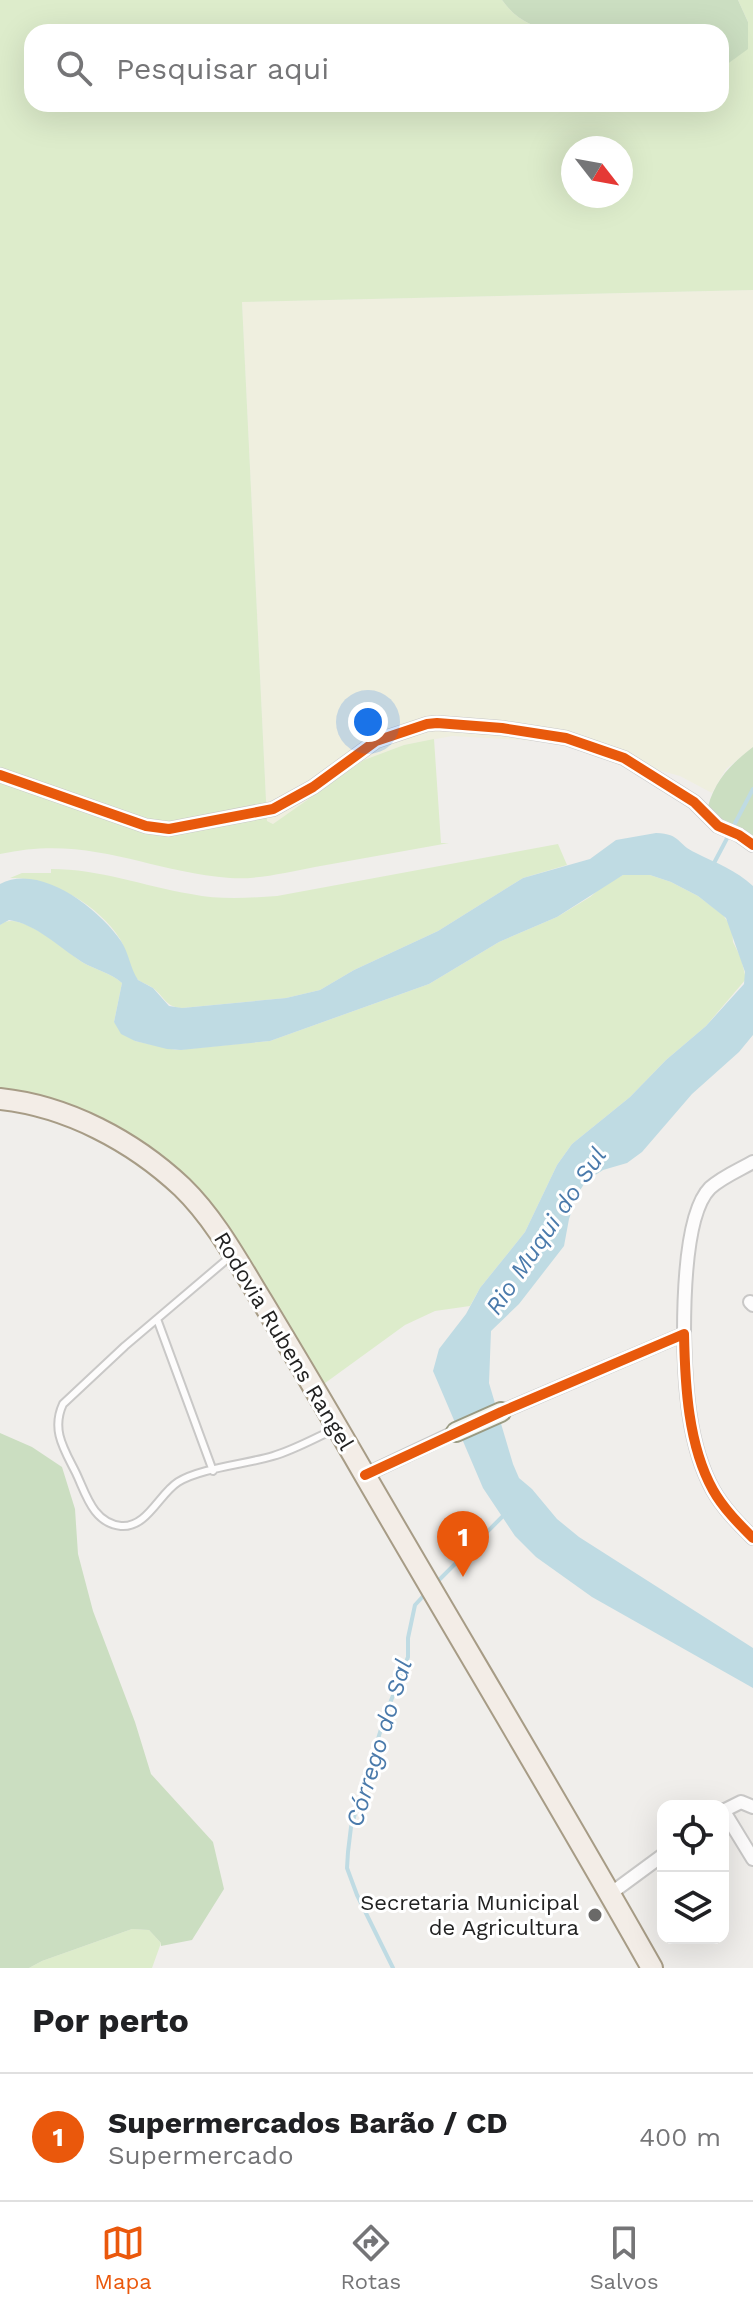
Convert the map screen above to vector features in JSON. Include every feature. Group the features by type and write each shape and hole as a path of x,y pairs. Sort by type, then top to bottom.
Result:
{"main road":[{"name":"Rodovia Rubens Rangel","path":"0,1099 69,1116 122,1142 184,1189 233,1254 338,1427 652,1968"}],"street":[{"path":"0,775 146,826 169,829 283,805 376,741 414,727 437,723 502,728 577,741 630,760 694,802 718,826 753,845"},
{"path":"753,1162 710,1188 701,1201 694,1221 684,1288 684,1372 696,1447 714,1491 753,1538"},
{"path":"365,1475 501,1412 684,1334"},
{"path":"729,1807 741,1802 753,1807"},
{"path":"729,1820 753,1859"},
{"path":"610,1894 657,1859"}],"lane":[{"path":"233,1254 63,1404 58,1416 59,1437 95,1513 122,1526 142,1519 178,1482 274,1456 338,1427"},
{"path":"157,1319 213,1471"}],"green space":[{"path":"0,0 502,0 530,24 24,24 24,112 729,112 729,59 748,22 738,0 753,0 753,290 242,302 267,821 273,824 364,760 404,745 434,739 441,843 449,843 241,878 199,874 62,848 0,854"},
{"path":"502,0 738,0 748,22 748,49 729,63 729,24 531,24 520,19"},
{"path":"753,290 753,747 726,769 712,793 680,776 557,742 452,736 404,745 364,760 273,824 267,821 242,302"},
{"path":"753,747 753,840 706,815 712,794 722,776"},
{"path":"558,844 567,865 523,878 438,931 354,970 320,990 286,998 182,1008 169,1004 153,988 137,979 120,939 87,904 41,882 10,878 22,873 51,873 51,869 69,870 202,896 266,897"},
{"path":"625,874 650,875 671,882 698,896 723,915 732,928 733,942 746,979 706,1026 666,1060 630,1097 572,1144 557,1165 525,1232 480,1288 470,1306 435,1311 405,1325 321,1386 267,1288 225,1223 188,1181 0,1090 0,925 8,921 30,926 82,962 117,979 122,983 114,1022 135,1041 176,1050 270,1041 429,984 499,942 557,917"},
{"path":"0,1433 32,1447 62,1467 75,1509 78,1554 93,1611 151,1774 213,1842 224,1889 192,1940 161,1946 149,1930 132,1929 29,1968 0,1968"},
{"path":"132,1929 149,1930 161,1943 152,1968 29,1968 42,1961"}],"water":[{"name":"Rio Muqui do Sul","path":"656,833 675,837 690,850 733,871 753,886 753,1035 739,1052 692,1094 642,1152 627,1163 603,1170 586,1181 577,1195 564,1246 519,1304 491,1331 489,1383 519,1478 557,1519 579,1537 753,1648 753,1688 592,1597 536,1557 515,1536 483,1488 433,1371 439,1349 466,1314 480,1288 525,1232 557,1165 572,1144 630,1097 666,1060 706,1026 744,984 745,972 726,918 698,896 671,882 650,875 623,875 557,917 499,942 429,984 270,1041 181,1050 135,1041 121,1034 114,1022 122,983 117,979 82,962 29,926 9,920 0,925 0,884 16,879 33,879 67,892 98,915 121,941 138,980 153,988 169,1006 182,1008 286,998 320,990 354,970 438,931 523,878 590,859 616,840"}],"waterway":[{"path":"713,865 753,789"},
{"path":"436,1583 506,1513"},
{"name":"Córrego do Sal","path":"393,1968 357,1895 347,1868 348,1852 351,1827 385,1716 408,1657 408,1638 415,1605 427,1592"}],"cycle path":[{"path":"0,775 146,826 169,829 273,809 313,787 376,741 427,724 502,728 566,738 624,758 694,802 718,826 753,845"},
{"path":"365,1475 501,1412 684,1334 687,1394 698,1454 717,1497 753,1538"}],"place":[{"name":"Supermercados Barão / CD","path":"463,1577"},
{"name":"Secretaria Municipal de Agricultura","path":"595,1915"}]}
